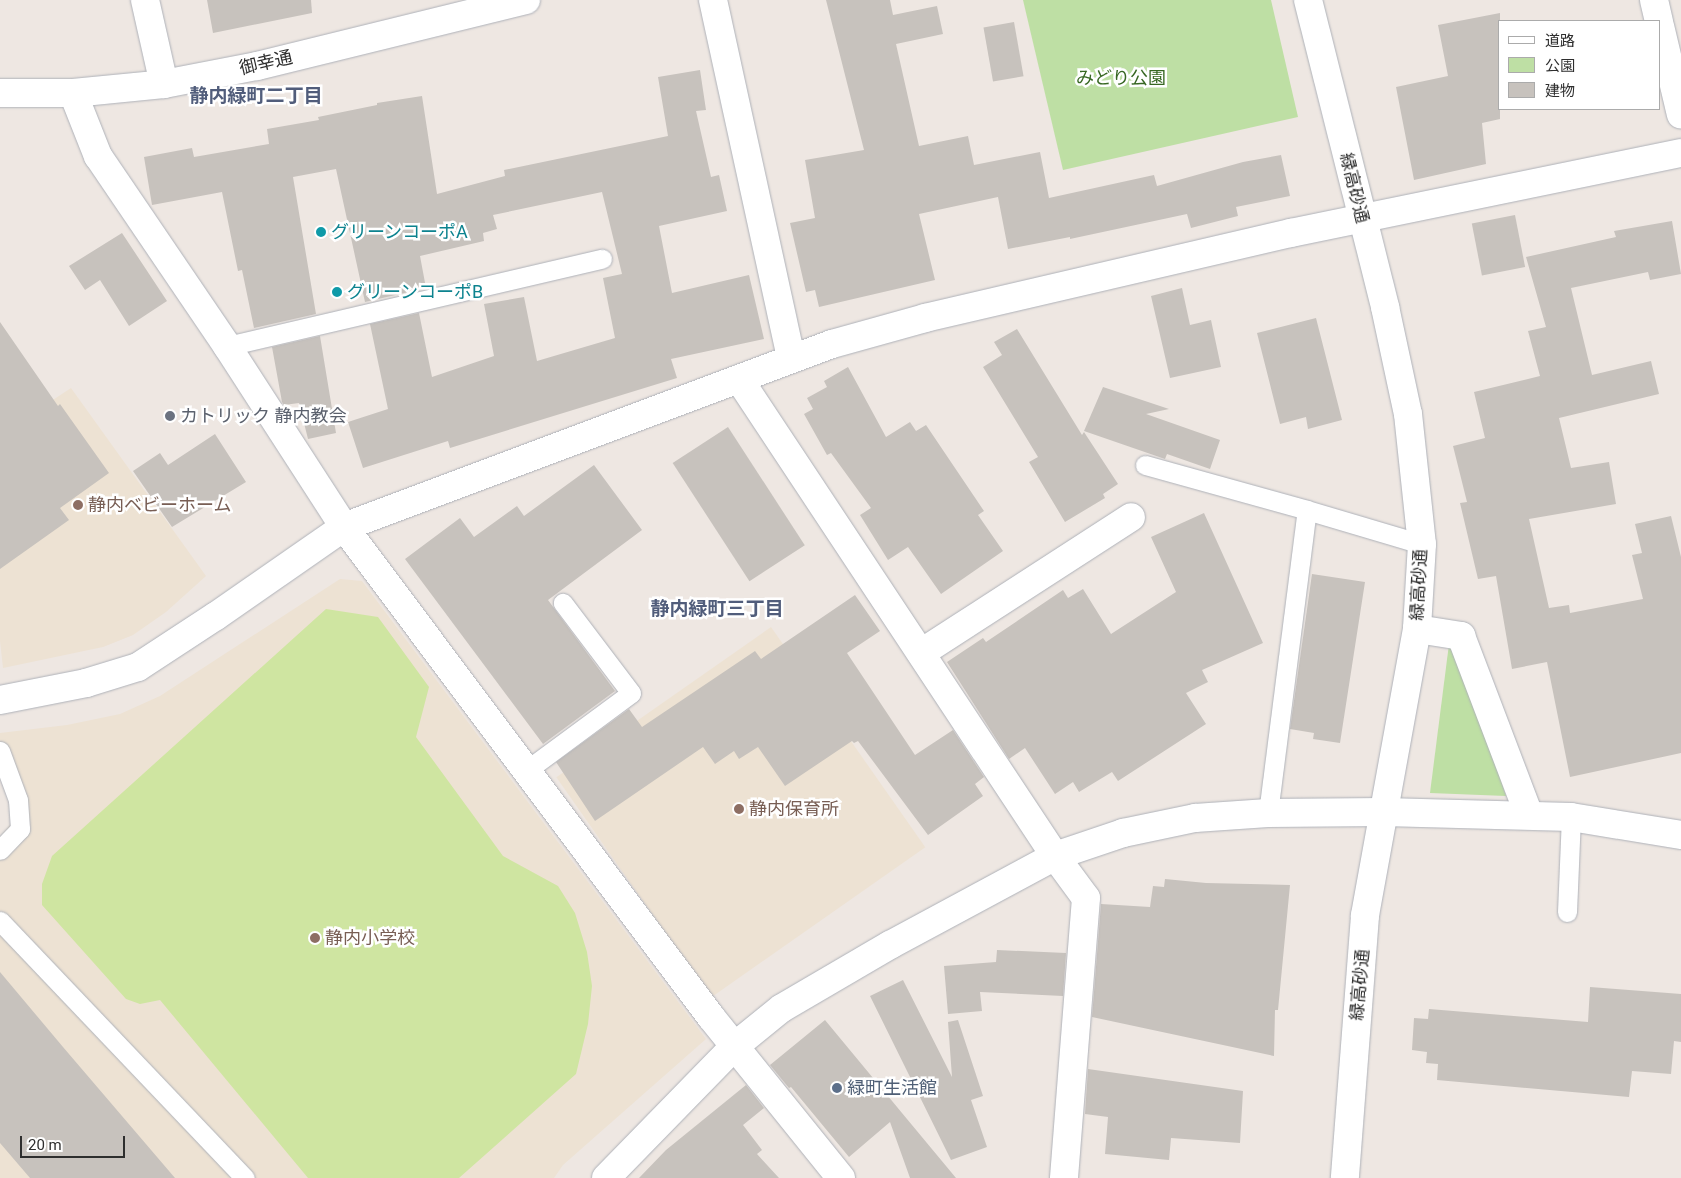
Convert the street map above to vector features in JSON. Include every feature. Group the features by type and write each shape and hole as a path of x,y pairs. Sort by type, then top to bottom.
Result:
{"street":[{"path":"145,0 164,84"},
{"name":"御幸通","path":"0,93 73,93 164,84 257,66 526,0"},
{"path":"714,0 791,359"},
{"name":"緑高砂通","path":"1308,0 1385,307 1408,414 1422,544 1417,629 1365,916 1345,1178"},
{"path":"1654,0 1659,20"},
{"path":"1661,30 1681,116"},
{"path":"73,93 98,156 227,346 344,527 735,1046 842,1178"},
{"path":"0,700 86,683 138,666 216,616 344,527 832,344 925,318 1362,218 1681,153"},
{"path":"739,379 1055,856 1086,898 1064,1178"},
{"path":"921,653 1131,517"},
{"path":"1417,629 1461,636 1529,815"},
{"path":"606,1178 735,1046 782,1008 890,944 1055,856 1123,834 1195,818 1268,813 1384,812 1571,817 1681,836"}],"lane":[{"path":"227,346 602,259"},
{"path":"1145,464 1422,544"},
{"path":"1268,813 1307,510"},
{"path":"527,770 631,693 563,603"},
{"path":"0,751 18,800 20,829 0,850"},
{"path":"1567,912 1571,817"},
{"path":"0,921 245,1178"}],"shaded area":[{"name":"静内ベビーホーム","path":"71,388 206,576 166,612 133,635 103,647 3,668 0,641 0,435"},
{"name":"静内小学校","path":"340,579 362,581 706,1039 563,1165 554,1178 0,1178 0,837 15,818 0,772 0,733 67,725 120,714 160,696"},
{"name":"静内保育所","path":"771,627 925,847 711,998 556,777"}],"green space":[{"name":"みどり公園","path":"1023,0 1271,0 1298,117 1063,170"},
{"name":"静内小学校","path":"326,609 378,617 429,687 416,737 503,856 558,886 575,913 587,952 592,986 588,1024 576,1074 459,1178 308,1178 160,1000 140,1004 126,999 42,905 42,884 52,856"},
{"path":"1449,644 1459,645 1506,796 1430,793"}],"building":[{"path":"207,0 311,0 312,13 213,33"},
{"path":"826,0 890,0 893,15 937,6 943,34 896,44 919,146 968,136 974,165 1040,152 1049,198 1154,175 1157,186 1243,162 1281,155 1290,196 1236,207 1238,216 1191,228 1187,214 1070,239 1070,237 1008,249 998,197 919,214 935,280 819,307 815,290 806,292 790,223 815,218 805,160 864,150"},
{"path":"1500,13 1500,20 1498,20 1498,110 1500,110 1500,119 1482,123 1486,164 1414,180 1396,87 1448,76 1438,25"},
{"path":"1014,22 1024,76 993,82 983,27"},
{"path":"700,70 706,110 696,111 711,177 719,175 727,211 659,226 672,293 749,275 764,339 671,359 677,378 450,448 448,441 363,468 348,422 388,409 370,324 419,313 432,377 494,356 484,304 524,297 537,361 615,338 603,278 622,274 602,192 493,215 497,229 483,233 484,241 420,256 426,288 365,302 336,169 293,177 316,314 254,328 242,270 238,271 222,192 152,205 144,157 192,148 194,157 269,144 267,129 319,120 318,117 377,105 377,103 422,96 437,194 505,176 504,170 668,136 658,77"},
{"path":"1515,215 1525,267 1482,275 1472,223"},
{"path":"1672,221 1681,274 1650,280 1648,272 1571,288 1592,375 1651,361 1659,394 1559,418 1571,468 1609,462 1616,504 1529,519 1549,608 1569,605 1570,613 1643,599 1632,555 1642,553 1635,524 1671,516 1681,557 1681,753 1570,777 1547,662 1512,669 1496,576 1478,579 1460,503 1467,502 1453,446 1485,438 1474,392 1540,376 1528,331 1546,327 1526,257 1616,237 1614,231"},
{"path":"122,233 167,301 129,326 100,280 85,290 69,266"},
{"path":"1182,288 1190,325 1211,320 1221,367 1170,378 1151,296"},
{"path":"1316,318 1342,420 1308,429 1306,417 1280,424 1257,333"},
{"path":"0,322 58,406 60,404 109,473 60,508 69,520 0,569"},
{"path":"1017,329 1082,435 1084,432 1118,484 1103,494 1105,498 1065,522 1029,462 1038,457 983,367 1002,355 994,342"},
{"path":"320,336 336,433 308,439 299,403 284,405 282,402 272,347"},
{"path":"848,367 886,437 910,422 916,431 926,425 984,511 978,515 1003,551 941,594 908,547 888,560 860,515 871,508 831,453 827,455 804,414 813,409 807,398 827,387 824,381"},
{"path":"1103,387 1169,409 1146,414 1220,440 1210,469 1167,454 1165,459 1084,431"},
{"path":"728,427 805,545 749,581 673,463"},
{"path":"215,434 246,482 172,527 133,471 160,453 168,465"},
{"path":"594,465 642,530 548,600 615,691 543,744 405,559 460,518 474,537 517,506 524,516"},
{"path":"1204,513 1263,643 1202,670 1208,682 1186,693 1206,724 1118,781 1112,772 1079,792 1073,782 1055,794 1025,748 1009,759 947,662 983,638 986,642 1063,590 1068,598 1083,589 1111,634 1176,592 1151,537"},
{"path":"1312,574 1365,582 1340,743 1313,739 1314,733 1290,729"},
{"path":"855,595 880,631 847,653 915,755 953,730 984,777 975,784 983,796 928,835 858,741 854,743 852,741 785,786 758,747 739,759 734,751 715,764 703,747 595,821 556,762 629,709 642,727 755,651 761,659"},
{"path":"1165,879 1206,883 1290,885 1278,1010 1275,1010 1274,1056 1092,1017 1101,904 1150,907 1153,886 1164,887"},
{"path":"997,950 1066,953 1063,996 980,992 982,1011 948,1014 944,966 996,962"},
{"path":"0,972 175,1178 30,1178 0,1143"},
{"path":"903,980 952,1077 948,1022 958,1020 983,1096 971,1100 987,1147 951,1160 870,996"},
{"path":"1590,987 1681,994 1681,1042 1674,1041 1671,1074 1632,1071 1629,1097 1437,1080 1438,1064 1426,1063 1427,1052 1412,1050 1414,1018 1428,1019 1429,1009 1588,1022"},
{"name":"緑町生活館","path":"825,1020 956,1178 910,1178 890,1122 849,1157 791,1087 789,1088 770,1065"},
{"path":"1088,1069 1243,1091 1240,1143 1171,1138 1169,1160 1105,1154 1108,1117 1085,1114"},
{"path":"746,1085 764,1108 743,1125 762,1150 757,1154 779,1178 639,1178 666,1150"}],"place":[{"name":"グリーンコーポA","path":"321,232"},
{"name":"グリーンコーポB","path":"337,292"},
{"name":"カトリック 静内教会","path":"170,416"},
{"name":"静内ベビーホーム","path":"78,505"},
{"name":"静内保育所","path":"739,809"},
{"name":"静内小学校","path":"315,938"},
{"name":"緑町生活館","path":"837,1088"}],"district":[{"name":"静内緑町二丁目","path":"256,96"},
{"name":"静内緑町三丁目","path":"717,609"}]}
